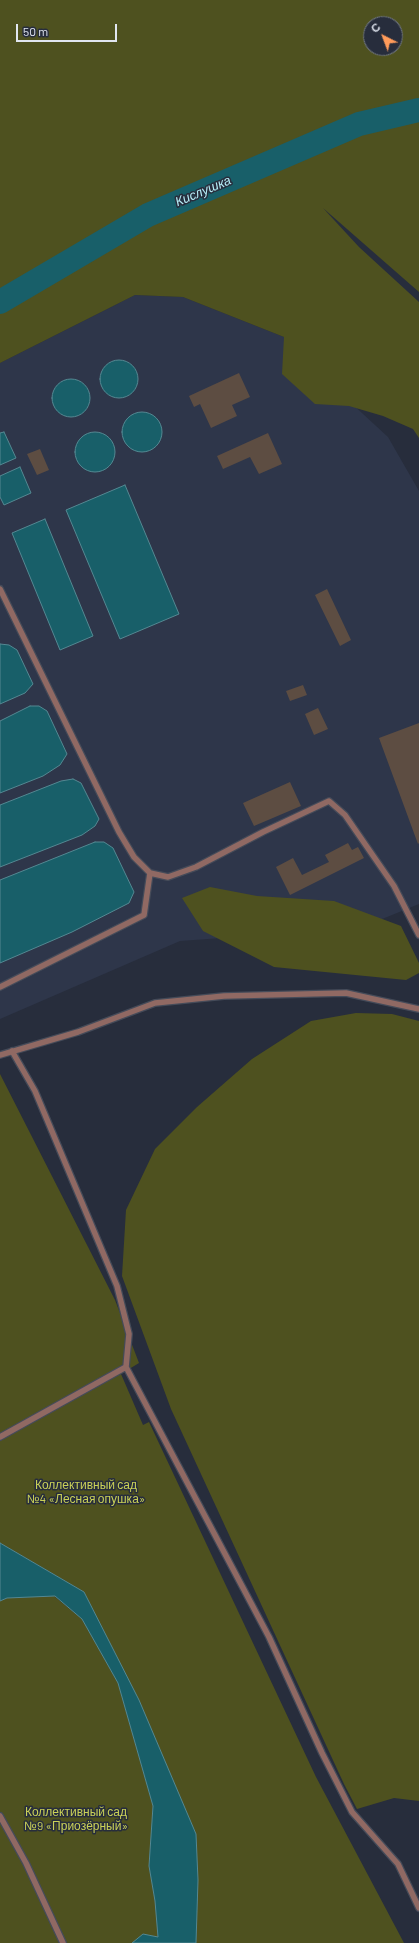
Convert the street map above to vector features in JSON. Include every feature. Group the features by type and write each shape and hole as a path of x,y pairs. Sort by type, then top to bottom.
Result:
{"lane":[{"path":"0,589 119,832 134,856 150,873 168,876 196,867 263,832 329,801 345,815 394,886 419,935"},
{"path":"0,987 144,915 150,873"},
{"path":"0,1055 78,1032 155,1003 178,1000 224,996 346,993 419,1009"},
{"path":"12,1051 35,1091 117,1286 129,1334 126,1367 269,1637 322,1753 352,1812 398,1864 419,1908"},
{"path":"0,1437 126,1367"},
{"path":"0,1816 26,1863 63,1943"}],"shaded area":[{"path":"135,295 183,297 284,337 310,365 388,437 419,491 419,904 360,928 180,941 0,1019 0,363"},
{"path":"119,360 132,366 138,379 132,392 119,398 106,392 100,379 106,366"},
{"path":"71,379 84,385 90,398 84,411 71,417 58,411 52,398 58,385"},
{"path":"146,412 153,415 159,421 162,432 161,440 153,449 146,452 138,452 131,449 123,440 122,428 125,421 134,413"},
{"path":"4,432 16,458 0,465 0,433"},
{"path":"99,432 106,435 112,441 115,452 114,460 106,469 99,472 91,472 84,469 76,460 75,448 78,441 87,433"},
{"path":"20,467 31,493 4,505 0,497 0,476"},
{"path":"125,485 179,614 120,639 66,510"},
{"path":"45,519 93,636 60,650 12,533"},
{"path":"0,644 9,645 17,650 33,684 25,693 0,704"},
{"path":"30,706 39,706 47,711 67,754 60,765 43,776 0,793 0,721"},
{"path":"73,779 81,783 99,819 95,826 82,835 0,867 0,805 61,781"},
{"path":"95,842 104,842 113,848 134,892 129,903 72,932 0,963 0,880"},
{"path":"0,1543 84,1592 139,1700 196,1834 198,1880 196,1943 132,1943 143,1934 158,1937 155,1901 149,1866 153,1806 118,1683 82,1619 55,1596 7,1598 0,1601"}],"green space":[{"path":"0,0 419,0 419,292 323,208 359,247 419,302 419,438 413,429 383,416 349,406 315,404 282,374 284,337 183,297 135,295 0,363"},
{"path":"210,887 257,896 334,901 401,926 419,963 419,973 406,980 274,967 203,931 182,898"},
{"path":"356,1013 392,1014 419,1021 419,1801 394,1798 357,1809 344,1784 171,1409 122,1276 126,1210 155,1149 197,1107 252,1059 311,1021"},
{"name":"Коллективный сад №4 «Лесная опушка»","path":"0,1074 115,1300 139,1363 121,1374 143,1425 149,1422 316,1777 404,1943 196,1943 198,1880 196,1834 84,1592 0,1543"},
{"name":"Коллективный сад №9 «Приозёрный»","path":"54,1596 82,1619 118,1683 153,1806 149,1866 155,1901 158,1937 196,1943 0,1943 0,1601 7,1598"}],"building":[{"path":"239,373 250,397 232,405 237,416 211,428 200,404 194,407 189,396"},
{"path":"268,433 282,464 259,474 250,457 223,469 217,456"},
{"path":"40,449 49,470 37,475 27,454"},
{"path":"327,589 351,640 340,646 315,595"},
{"path":"303,685 307,695 290,701 286,691"},
{"path":"318,708 328,729 314,735 305,714"},
{"path":"419,723 419,843 418,844 379,738"},
{"path":"290,782 301,806 254,826 243,803"},
{"path":"348,843 352,850 358,847 364,858 290,895 276,867 293,858 302,875 329,862 325,855"}],"waterway":[{"name":"Кислушка","path":"0,302 148,215 359,124 419,110"}]}
